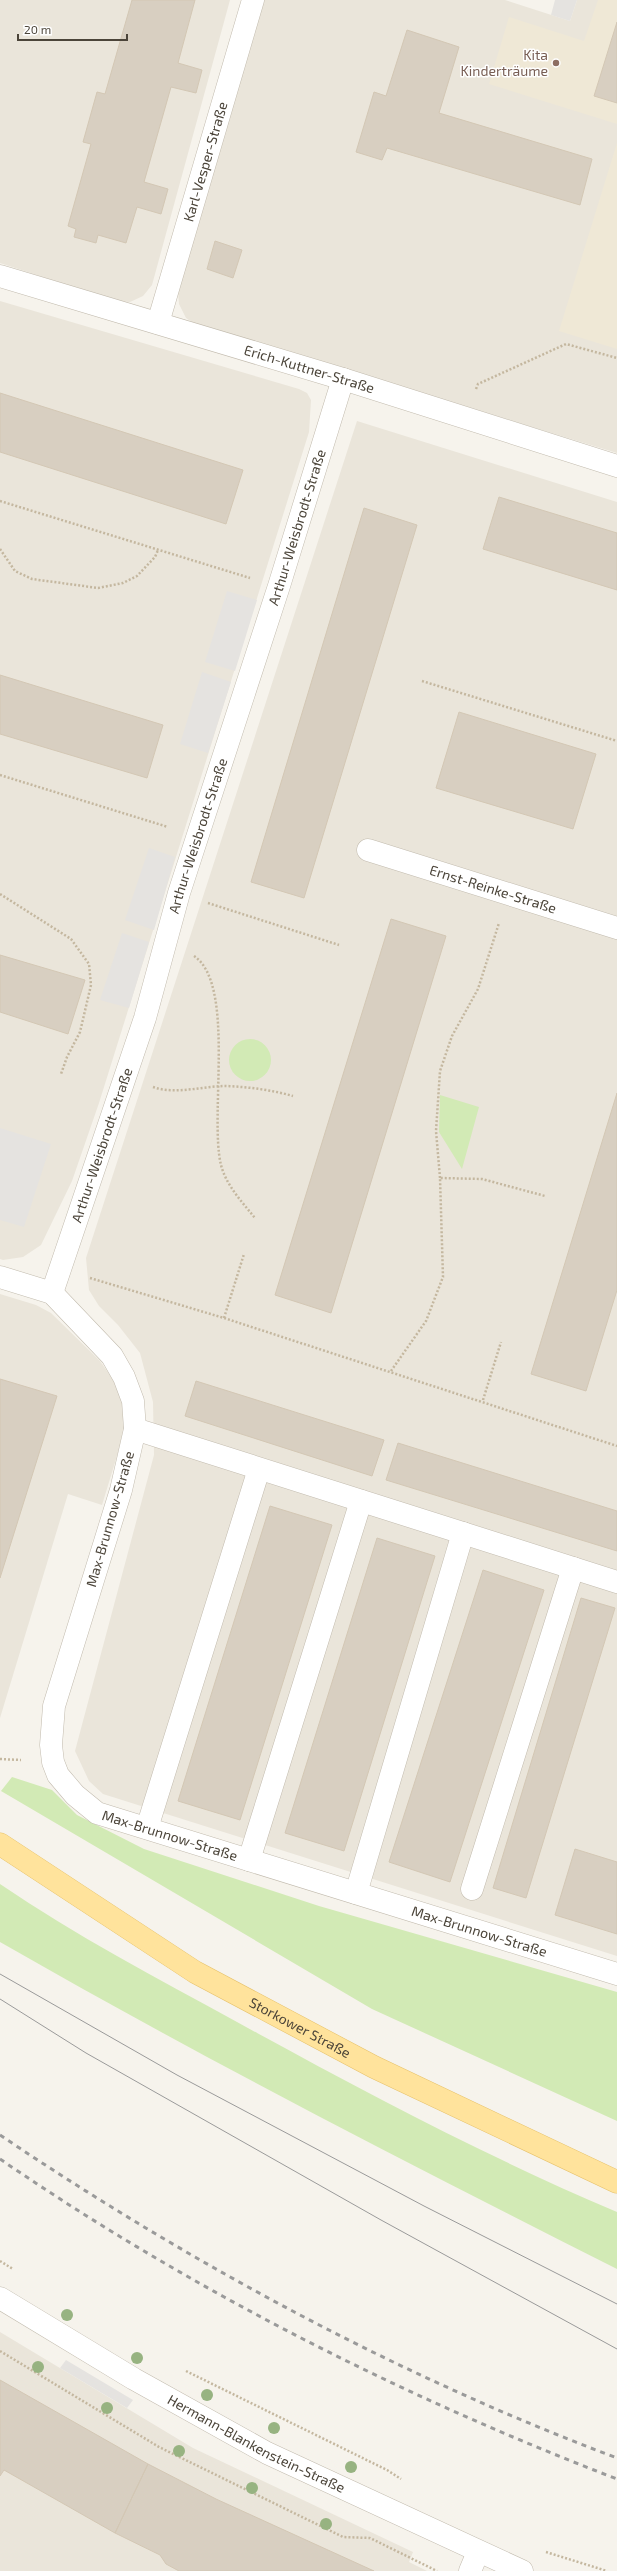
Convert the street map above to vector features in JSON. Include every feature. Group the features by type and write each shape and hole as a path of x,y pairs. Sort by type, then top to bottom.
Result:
{"main road":[{"name":"Storkower Straße","path":"0,1844 195,1972 374,2067 617,2182"}],"street":[{"name":"Karl-Vesper-Straße","path":"158,323 253,0"},
{"name":"Erich-Kuttner-Straße","path":"0,276 343,379 617,466"},
{"name":"Arthur-Weisbrodt-Straße","path":"52,1293 126,1078 168,939 179,893 279,586 343,379"},
{"name":"Ernst-Reinke-Straße","path":"368,850 617,928"},
{"name":"Max-Brunnow-Straße","path":"0,1277 52,1293 112,1356 124,1378 132,1401 135,1430 121,1490 54,1706 51,1745 53,1762 58,1775 75,1795 97,1813 617,1974"},
{"path":"135,1430 617,1582"},
{"path":"146,1828 259,1469"},
{"path":"249,1860 361,1501"},
{"path":"356,1893 463,1533"},
{"path":"472,1889 573,1568"},
{"name":"Hermann-Blankenstein-Straße","path":"0,2298 134,2380 267,2453 474,2561 522,2571"}],"path":[{"path":"465,418 478,384 566,344 617,358"},
{"path":"0,501 279,586"},
{"path":"0,549 15,571 32,579 98,588 123,583 137,576 155,557 158,550"},
{"path":"0,558 5,556"},
{"path":"422,681 617,741"},
{"path":"0,775 197,837"},
{"path":"179,893 339,945"},
{"path":"0,894 71,939 89,964 91,985 80,1032 67,1057 61,1074"},
{"path":"391,1371 426,1321 443,1277 440,1178 436,1131 440,1071 452,1036 478,989 508,895"},
{"path":"168,939 200,960 207,970 216,1002 219,1035 217,1087 218,1137 221,1165 234,1191 255,1218"},
{"path":"126,1078 164,1090 217,1087 274,1091 293,1096"},
{"path":"440,1178 482,1179 545,1196"},
{"path":"224,1318 244,1254"},
{"path":"52,1293 90,1278 224,1318 483,1400 617,1446"},
{"path":"483,1400 501,1342"},
{"path":"0,2261 20,2273"},
{"path":"0,2351 159,2447 343,2537 370,2538 437,2571"},
{"path":"181,2368 387,2470 405,2482"},
{"path":"546,2552 607,2571"}],"shaded area":[{"path":"0,0 230,0 152,285 143,296 130,302 116,301 0,263"},
{"path":"262,0 505,0 570,21 577,0 617,0 617,453 195,324 186,318 179,304 178,292"},
{"path":"555,0 577,0 570,21 551,15"},
{"name":"Kita Kinderträume","path":"598,0 617,0 617,124 489,84 509,17 584,41"},
{"path":"617,143 617,349 559,331"},
{"path":"0,301 299,389 307,393 311,400 309,432 99,1103 72,1181 41,1245 23,1257 3,1260 0,1259"},
{"path":"357,421 617,502 617,1956 103,1794 89,1781 75,1751 154,1455 153,1402 140,1353 118,1325 99,1306 89,1290 86,1258"},
{"path":"227,591 257,600 235,671 205,662"},
{"path":"202,672 231,682 208,753 180,744"},
{"path":"149,848 175,857 154,930 125,920"},
{"path":"122,933 149,942 129,1008 100,1000"},
{"path":"0,1128 51,1144 24,1227 0,1220"},
{"path":"0,1294 36,1305 51,1313 100,1361 114,1381 123,1405 124,1424 120,1446 102,1505 68,1494 0,1718"},
{"path":"0,2332 193,2448 413,2552 409,2562 427,2571 0,2571"},
{"path":"66,2360 133,2400 127,2408 60,2368"}],"green space":[{"path":"246,1039 254,1039 262,1042 268,1048 271,1060 268,1072 262,1078 254,1081 246,1081 238,1078 232,1072 229,1064 229,1056 232,1048 238,1042"},
{"path":"440,1095 479,1107 462,1169 439,1132"},
{"path":"12,1777 52,1790 77,1815 144,1849 319,1906 617,1992 617,2121 372,2009 1,1791"},
{"path":"0,1884 117,1956 330,2073 472,2146 617,2212 617,2269 306,2110 152,2027 0,1942"}],"building":[{"path":"132,0 195,0 178,63 202,70 196,93 171,87 144,182 168,189 161,214 137,207 126,243 98,235 96,243 74,237 76,229 68,226 91,144 83,142 97,92 105,94"},
{"path":"617,22 617,103 594,96"},
{"path":"407,30 459,47 439,113 592,159 580,205 387,148 382,160 356,152 374,92 386,96"},
{"path":"215,241 242,250 233,278 207,269"},
{"path":"0,393 243,470 226,524 0,452"},
{"path":"499,497 617,533 617,590 483,549"},
{"path":"364,508 417,525 304,898 251,882"},
{"path":"0,675 163,725 147,778 0,734"},
{"path":"459,712 596,754 573,829 436,788"},
{"path":"391,919 446,936 331,1313 275,1295"},
{"path":"0,955 85,980 68,1034 0,1012"},
{"path":"617,1093 617,1290 586,1391 531,1374"},
{"path":"0,1379 57,1396 0,1578"},
{"path":"196,1381 384,1440 372,1476 185,1416"},
{"path":"398,1443 617,1511 617,1551 386,1480"},
{"path":"270,1506 332,1525 240,1820 178,1801"},
{"path":"377,1538 435,1556 344,1851 285,1833"},
{"path":"483,1570 544,1590 450,1882 389,1862"},
{"path":"581,1598 615,1608 526,1898 493,1888"},
{"path":"575,1849 617,1862 617,1934 555,1915"},
{"path":"0,2380 148,2464 115,2533 4,2470 0,2476"},
{"path":"148,2464 216,2499 374,2571 179,2571 166,2564 160,2555 115,2533"}],"tram line":[{"path":"0,1974 177,2075 424,2206 617,2304"},
{"path":"0,1999 86,2053 381,2220 617,2349"}],"railway":[{"path":"0,2135 147,2229 223,2273 299,2314 377,2354 456,2391 536,2426 617,2458"},
{"path":"0,2159 72,2207 147,2253 222,2296 299,2337 377,2376 456,2412 536,2447 617,2479"}],"place":[{"name":"Kita Kinderträume","path":"556,63"}]}
